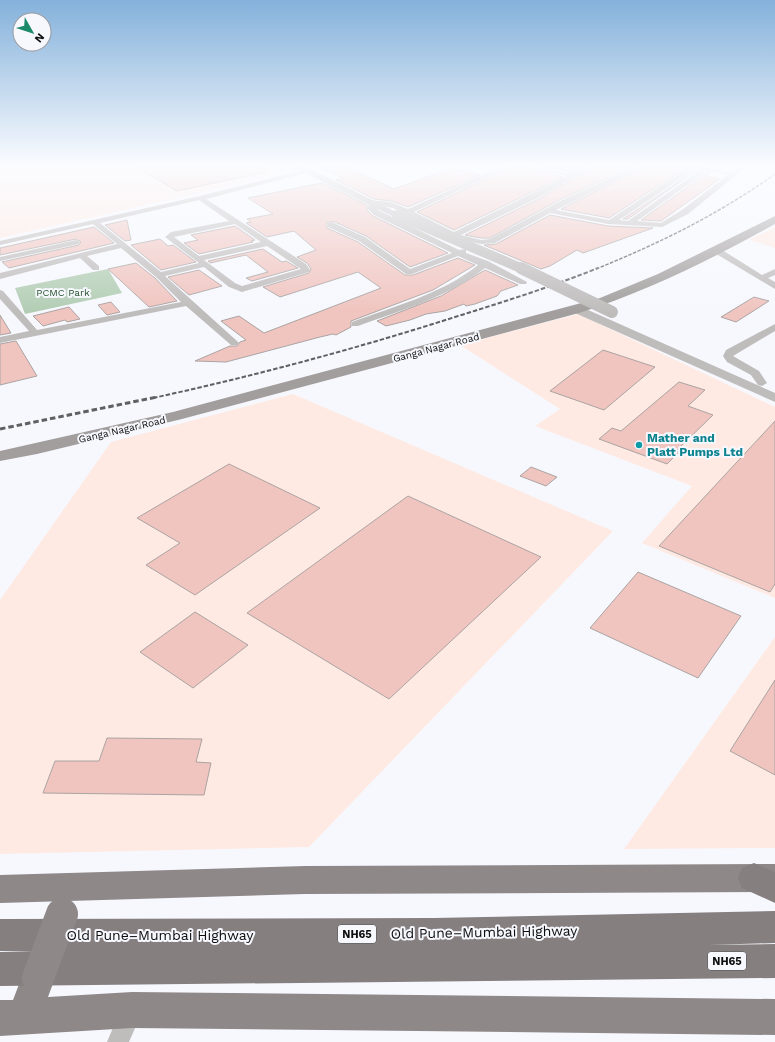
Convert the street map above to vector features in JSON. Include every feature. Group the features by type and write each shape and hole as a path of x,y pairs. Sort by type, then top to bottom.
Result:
{"highway":[{"name":"Old Pune–Mumbai Highway","path":"0,935 434,934 775,927"},
{"name":"NH65","path":"0,969 775,960"}],"main road":[{"name":"Ganga Nagar Road","path":"0,456 37,449 176,416 543,318 579,310 659,280 685,268 775,219"},
{"path":"0,889 67,901 305,880 768,882"},
{"path":"12,1017 38,978 67,901"},
{"path":"12,1017 132,1010 775,1017"}],"street":[{"path":"0,243 123,216"},
{"path":"226,216 304,266 306,270 242,289 232,286 199,262 170,238 170,235 235,222"},
{"path":"382,216 420,235 485,263 523,282"},
{"path":"406,216 436,233 472,247 612,312 759,386 775,398"},
{"path":"408,216 455,235 479,243 492,241 541,216"},
{"path":"455,235 495,216"},
{"path":"576,216 611,222 655,226 666,224 679,216"},
{"path":"611,222 621,216"},
{"path":"628,224 640,216"},
{"path":"95,222 159,275 188,303 234,343"},
{"path":"331,225 362,239 409,272 472,247"},
{"path":"26,237 41,250"},
{"path":"0,260 76,242"},
{"path":"159,275 199,262 268,243"},
{"path":"0,276 124,245"},
{"path":"716,250 775,286"},
{"path":"82,256 96,268"},
{"path":"355,324 445,290 464,280 485,263"},
{"path":"762,278 775,272"},
{"path":"0,293 35,333"},
{"path":"0,340 188,303"},
{"path":"579,310 759,386 775,389"},
{"path":"759,386 755,373 731,360 728,356 736,349 775,327"},
{"path":"118,1042 132,1010"}],"shaded area":[{"path":"0,216 99,216 0,238"},
{"path":"775,227 775,248 749,240"},
{"name":"Mather and Platt Pumps Ltd","path":"578,314 775,407 775,598 642,543 692,486 535,426 560,409 460,345"},
{"path":"293,394 613,531 309,847 0,854 0,600 111,442"},
{"path":"775,637 775,848 624,849"}],"green space":[{"name":"PCMC Park","path":"108,269 122,293 25,314 15,288"}],"building":[{"path":"265,216 373,216 448,253 410,267 366,236 335,222 327,222 327,228 358,242 405,275 413,275 458,258 475,265 433,290 351,321 351,327 336,335 333,334 320,337 226,362 195,361 230,346 237,346 240,342 246,340 221,321 239,316 264,333 381,288 358,272 280,297 263,287 309,273 311,269 307,263 297,257 316,250 294,231 267,237 246,223 251,222 247,219"},
{"path":"424,216 484,216 454,230"},
{"path":"505,216 531,216 490,238 465,235"},
{"path":"549,216 608,226 653,228 583,253 577,250 550,266 541,269 484,245 496,244"},
{"path":"596,216 613,216 609,218"},
{"path":"628,216 633,216 628,219 623,219"},
{"path":"647,216 669,216 661,221 641,220"},
{"path":"127,220 131,240 125,241 105,225"},
{"path":"235,226 255,240 251,241 253,242 199,254 184,243 198,240 191,235"},
{"path":"94,227 114,243 9,268 2,262 79,245 81,242 76,239 0,255 0,248"},
{"path":"160,239 168,246 173,245 196,262 161,270 131,245"},
{"path":"263,249 282,262 286,261 298,268 252,281 246,278 268,272 246,255 210,263 208,261"},
{"path":"136,263 155,278 177,301 149,307 108,269"},
{"path":"199,270 222,286 189,295 168,277"},
{"path":"485,270 518,285 501,291 497,296 475,304 466,306 464,304 445,311 426,314 386,326 377,321 441,296"},
{"path":"754,297 769,301 736,322 721,317"},
{"path":"111,302 120,312 107,315 98,305"},
{"path":"69,307 80,319 67,322 65,320 43,326 33,316"},
{"path":"0,315 11,333 0,335"},
{"path":"16,341 37,376 0,385 0,344"},
{"path":"603,350 655,367 604,410 550,391"},
{"path":"679,382 705,390 688,406 713,415 676,451 679,452 667,464 599,439 612,428 621,431"},
{"path":"775,421 775,584 770,592 659,546"},
{"path":"229,464 320,508 195,595 146,565 180,543 137,518"},
{"path":"531,467 557,477 546,486 520,476"},
{"path":"408,496 541,557 389,699 247,613"},
{"path":"638,572 741,616 698,678 590,628"},
{"path":"195,612 248,645 193,688 140,652"},
{"path":"775,680 775,775 730,751"},
{"path":"107,738 202,739 196,762 211,763 204,795 43,793 55,761 99,761"}],"railway":[{"path":"596,269 643,249 710,216"},
{"path":"153,398 229,381 380,340 527,294 598,268"},
{"path":"0,429 157,397"}],"place":[{"name":"Mather and Platt Pumps Ltd","path":"639,445"}]}
